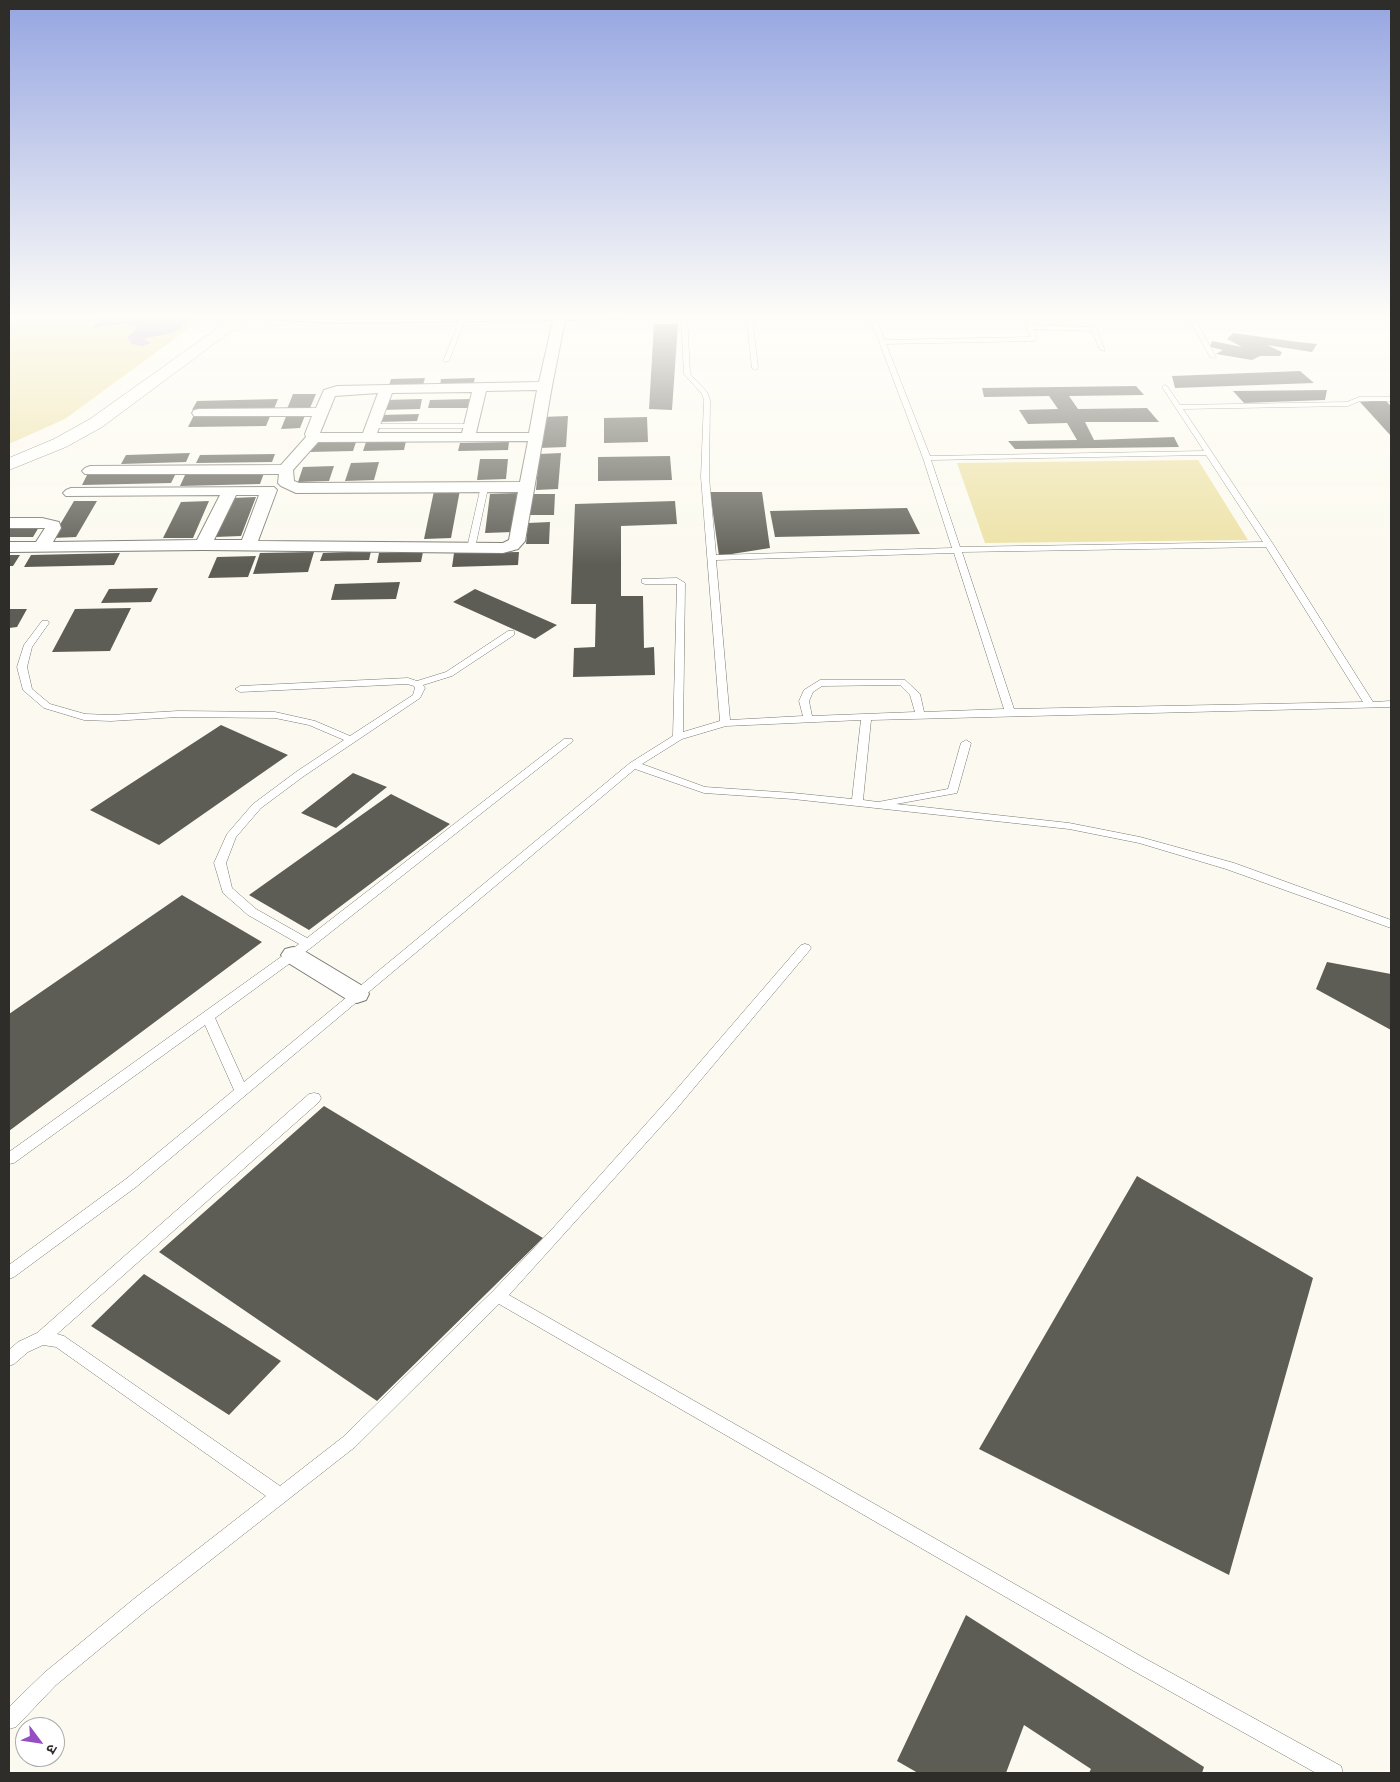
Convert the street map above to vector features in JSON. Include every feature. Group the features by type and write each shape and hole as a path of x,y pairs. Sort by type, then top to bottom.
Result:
{"street":[{"path":"9,454 39,440 113,398"},
{"path":"9,465 60,443 96,423 130,398"},
{"path":"314,437 312,434 327,398"},
{"path":"370,432 384,398"},
{"path":"469,432 477,398"},
{"path":"9,548 203,545 471,548 503,548 512,546 517,541 543,398"},
{"path":"199,413 322,412"},
{"path":"90,471 284,470 314,437 370,432 469,432 536,437"},
{"path":"284,470 287,472 286,483 296,488 527,487"},
{"path":"71,494 270,490 248,546"},
{"path":"203,545 230,491"},
{"path":"9,523 53,525 54,528 41,547"},
{"path":"300,950 357,994"}],"lane":[{"path":"706,398 704,477 725,723"},
{"path":"904,398 927,458 1010,712"},
{"path":"1171,398 1269,544 1370,705"},
{"path":"1178,408 1348,404 1359,399 1391,399"},
{"path":"927,458 1207,453"},
{"path":"471,548 484,488"},
{"path":"712,558 957,550 1269,544"},
{"path":"645,581 677,581 681,583 678,737"},
{"path":"45,623 27,647 22,667 28,690 47,706 84,717 111,718 178,714 275,715 312,723 351,740"},
{"path":"240,689 408,682 417,684 449,674 511,633"},
{"path":"808,719 804,701 808,690 820,683 902,682 915,694 920,715"},
{"path":"300,950 252,912 228,890 220,863 231,836 257,806 300,774 417,696 420,688 417,684"},
{"path":"9,1273 131,1183 634,764 678,737 725,723 808,719 1010,712 1391,704"},
{"path":"862,805 866,717"},
{"path":"9,1159 208,1018 300,950 568,741"},
{"path":"862,805 940,795 953,791 966,743"},
{"path":"634,764 704,790 794,796 862,805 1069,826 1140,840 1230,866 1391,924"},
{"path":"9,1720 58,1672 141,1604 349,1442 409,1385 498,1296 559,1231 668,1109 805,948"},
{"path":"208,1018 241,1090"},
{"path":"9,1360 23,1347 42,1338 314,1098"},
{"path":"498,1296 1138,1664 1334,1773"},
{"path":"42,1338 59,1341 74,1350 279,1496"}],"shaded area":[{"path":"9,398 93,398 65,419 9,444"},
{"path":"1198,460 1248,540 985,543 957,463"}],"building":[{"path":"291,398 314,398 310,408 287,409"},
{"path":"650,398 673,398 672,410 649,409"},
{"path":"1050,398 1070,398 1078,409 1147,408 1159,422 1085,422 1094,440 1174,437 1179,447 1015,449 1008,441 1077,440 1067,423 1028,424 1019,410 1058,409"},
{"path":"1240,398 1325,398 1325,400 1244,403"},
{"path":"278,399 274,409 192,410 197,401"},
{"path":"422,399 420,409 381,410 385,400"},
{"path":"470,399 469,408 428,408 430,400"},
{"path":"1385,400 1391,406 1391,436 1360,402"},
{"path":"306,413 300,428 281,429 287,414"},
{"path":"271,414 266,426 188,427 194,415"},
{"path":"419,414 417,421 376,422 379,415"},
{"path":"568,416 566,447 539,448 541,417"},
{"path":"647,417 648,442 604,443 604,418"},
{"path":"406,441 404,450 363,451 366,442"},
{"path":"312,442 356,442 353,451 309,452"},
{"path":"509,442 508,450 458,451 460,443"},
{"path":"190,453 186,462 121,464 126,455"},
{"path":"561,453 558,489 536,490 539,454"},
{"path":"275,454 272,462 196,463 200,455"},
{"path":"670,456 672,480 598,481 598,457"},
{"path":"480,459 508,459 506,479 477,480"},
{"path":"379,462 374,480 345,481 351,463"},
{"path":"334,466 329,481 298,482 303,467"},
{"path":"176,473 171,483 82,485 87,475"},
{"path":"264,473 260,484 180,486 185,475"},
{"path":"460,490 451,538 424,539 434,491"},
{"path":"710,492 762,492 770,548 719,556"},
{"path":"517,493 513,532 485,533 490,494"},
{"path":"530,494 555,494 554,515 528,515"},
{"path":"256,497 241,536 215,537 232,498"},
{"path":"74,501 97,501 76,537 52,538"},
{"path":"209,501 193,538 163,538 181,502"},
{"path":"675,501 677,524 621,526 621,596 643,596 644,648 654,647 655,675 573,677 574,648 595,647 596,604 571,604 575,504"},
{"path":"907,508 920,534 775,537 770,511"},
{"path":"550,522 549,544 526,544 528,523"},
{"path":"39,527 33,537 9,537 9,528"},
{"path":"371,551 369,560 320,561 323,553"},
{"path":"314,552 308,572 253,574 260,553"},
{"path":"423,552 421,562 377,563 379,553"},
{"path":"519,552 518,565 452,567 454,553"},
{"path":"120,553 114,565 24,567 31,555"},
{"path":"9,555 20,555 13,566 9,566"},
{"path":"256,556 248,577 208,578 217,557"},
{"path":"400,582 396,599 331,600 335,584"},
{"path":"158,588 151,602 101,603 109,589"},
{"path":"475,589 557,625 535,639 453,602"},
{"path":"131,608 110,651 52,652 75,609"},
{"path":"9,609 27,609 17,627 9,628"},
{"path":"221,725 288,755 159,845 90,810"},
{"path":"353,773 387,787 336,828 301,813"},
{"path":"391,794 450,824 309,930 249,895"},
{"path":"182,895 262,942 9,1131 9,1014"},
{"path":"1327,962 1391,974 1391,1030 1316,989"},
{"path":"324,1106 543,1238 377,1401 159,1252"},
{"path":"1137,1176 1313,1278 1229,1575 979,1449"},
{"path":"144,1274 281,1361 229,1415 91,1326"},
{"path":"966,1615 1204,1767 1202,1773 1089,1773 1091,1769 1024,1725 1006,1773 918,1773 897,1761"}]}
